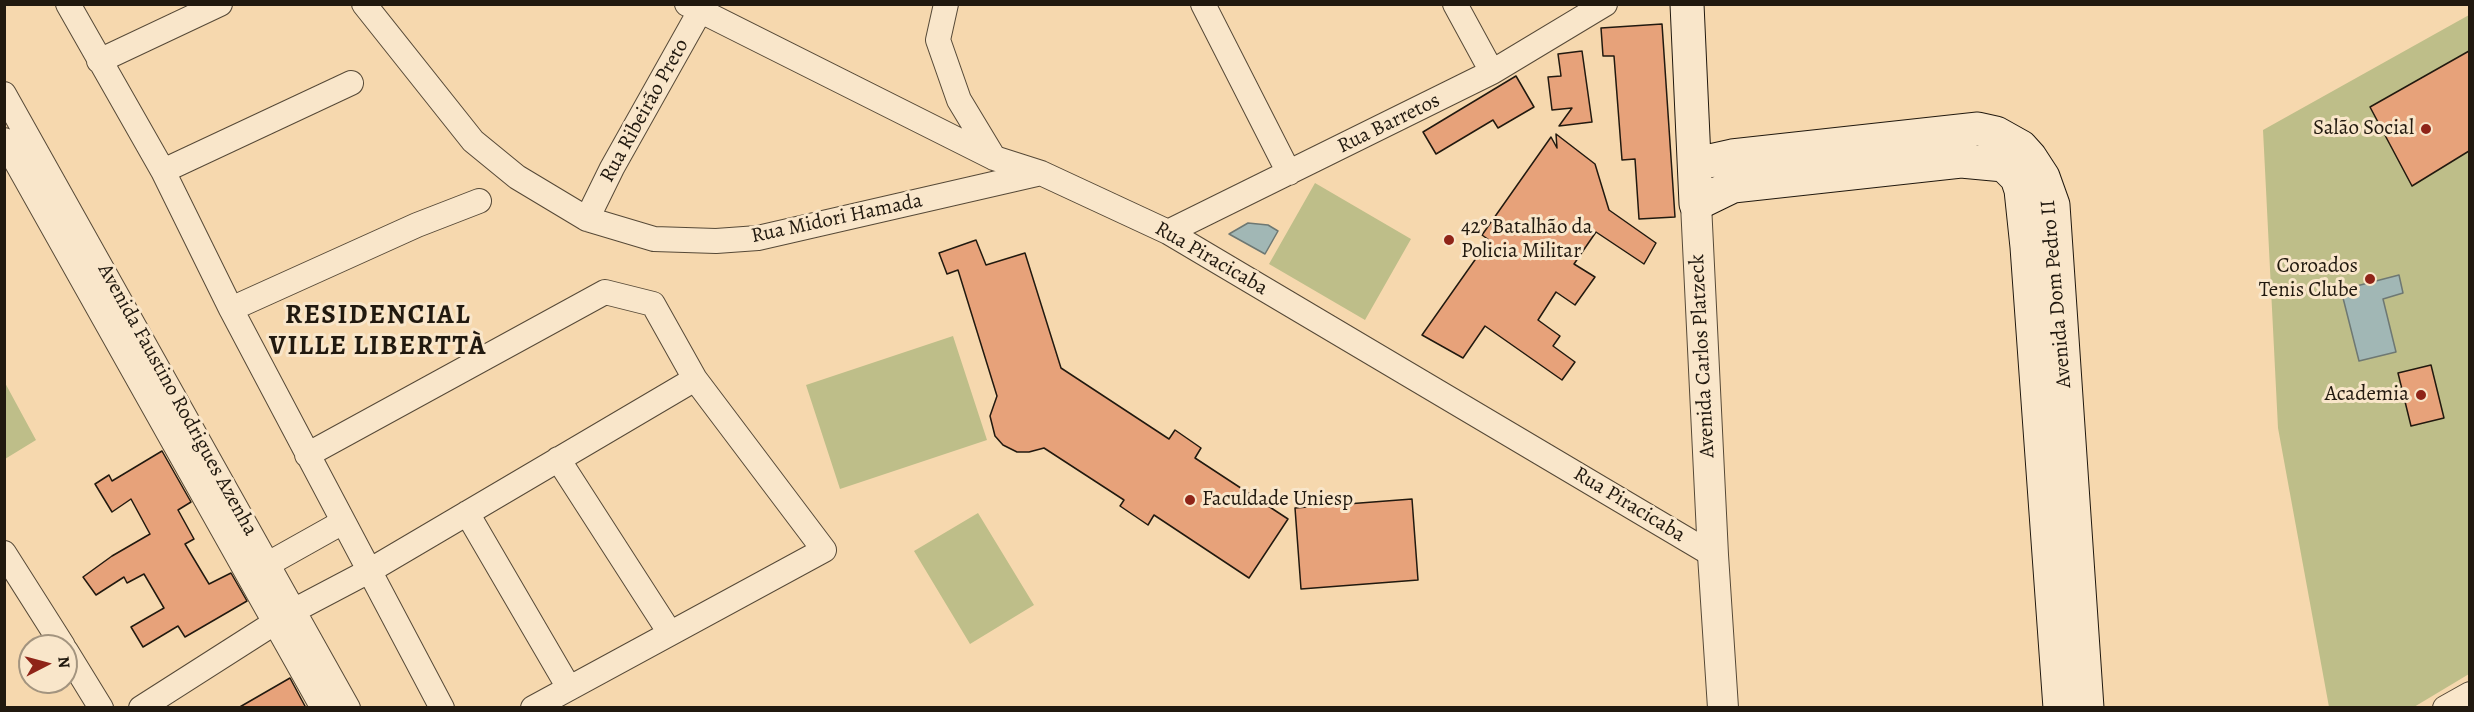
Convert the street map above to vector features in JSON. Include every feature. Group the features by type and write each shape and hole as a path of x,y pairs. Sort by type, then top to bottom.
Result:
{"main road":[{"name":"Avenida Carlos Platzeck","path":"1687,4 1696,204"},
{"name":"Avenida Dom Pedro II","path":"1696,164 1742,155 1978,129 1996,133 2021,147 2030,157 2043,177 2053,205 2087,708"},
{"name":"Avenida Dom Pedro II","path":"1696,204 1733,186 1792,179 1960,161 1997,163 2011,170 2021,190 2027,247 2060,708"}],"street":[{"path":"68,4 163,171 231,309 442,708"},
{"path":"99,61 220,4"},
{"name":"Rua Midori Hamada","path":"364,4 473,141 517,177 587,219 654,239 716,241 758,238 1041,173"},
{"path":"946,4 938,40 959,100 994,158"},
{"path":"1203,4 1289,173"},
{"path":"1455,4 1492,72"},
{"name":"Rua Barretos","path":"1168,232 1492,72 1605,4"},
{"name":"Rua Ribeirão Preto","path":"587,219 697,7"},
{"name":"Rua Piracicaba","path":"697,7 994,158 1041,173 1168,232 1713,555"},
{"path":"163,171 351,83"},
{"name":"Avenida Faustino Rodrigues Azenha","path":"4,94 34,168 284,617 348,708"},
{"name":"Avenida Faustino Rodrigues Azenha","path":"4,140 34,168"},
{"path":"231,309 417,225 479,201"},
{"name":"Avenida Carlos Platzeck","path":"1696,204 1713,555 1723,708"},
{"path":"307,455 605,292 653,304 695,379 824,550 533,708"},
{"name":"Avenida Faustino Rodrigues Azenha","path":"152,379 267,564 284,617 323,708"},
{"path":"141,708 284,617 369,571 695,379"},
{"path":"558,459 670,633"},
{"path":"467,513 569,688"},
{"path":"267,564 343,522"},
{"path":"4,553 55,634"},
{"path":"78,671 101,708"},
{"path":"2445,708 2469,694"}],"green space":[{"name":"Coroados Tenis Clube","path":"2469,15 2469,674 2414,707 2329,707 2278,428 2263,130"},
{"path":"1315,183 1411,239 1365,320 1269,264"},
{"path":"953,336 987,440 840,489 806,385"},
{"path":"4,381 36,440 5,459 4,459"},
{"path":"978,513 1034,605 970,644 914,551"}],"water":[{"path":"1248,223 1268,225 1278,231 1265,254 1229,234"},
{"path":"2399,275 2403,293 2383,299 2396,352 2359,361 2341,290"}],"building":[{"path":"1662,24 1675,217 1639,219 1635,159 1622,160 1614,56 1603,56 1601,28"},
{"path":"1582,51 1592,122 1559,126 1572,108 1552,110 1548,77 1561,76 1558,54"},
{"name":"Salão Social","path":"2469,51 2469,151 2412,186 2370,107"},
{"path":"1516,76 1534,107 1498,128 1493,120 1436,154 1423,132"},
{"path":"1556,134 1595,164 1609,210 1656,243 1644,264 1596,232 1574,264 1595,277 1575,305 1556,292 1538,320 1560,336 1553,346 1575,362 1562,380 1485,326 1463,358 1422,335 1489,240 1482,235 1551,137 1557,148"},
{"path":"976,240 986,265 1025,253 1061,368 1169,439 1175,430 1201,448 1195,458 1288,519 1249,578 1154,515 1148,525 1120,506 1124,500 1044,448 1017,452 1003,445 995,436 990,416 997,396 958,270 947,274 939,253"},
{"name":"Academia","path":"2431,365 2444,418 2411,426 2398,373"},
{"path":"162,451 191,502 178,510 194,539 185,544 209,584 231,573 247,601 185,637 178,626 143,647 131,627 164,608 144,574 127,583 124,577 96,595 83,577 112,556 150,534 131,499 112,512 95,484 109,475 112,481"},
{"path":"1412,499 1418,580 1301,589 1295,508"},
{"path":"290,678 306,708 238,708"}],"place":[{"name":"Salão Social","path":"2426,129"},
{"name":"42º Batalhão da Policia Militar","path":"1449,240"},
{"name":"Coroados Tenis Clube","path":"2370,279"},
{"name":"Academia","path":"2421,395"},
{"name":"Faculdade Uniesp","path":"1190,500"}],"district":[{"name":"RESIDENCIAL VILLE LIBERTTÀ","path":"378,332"}]}
